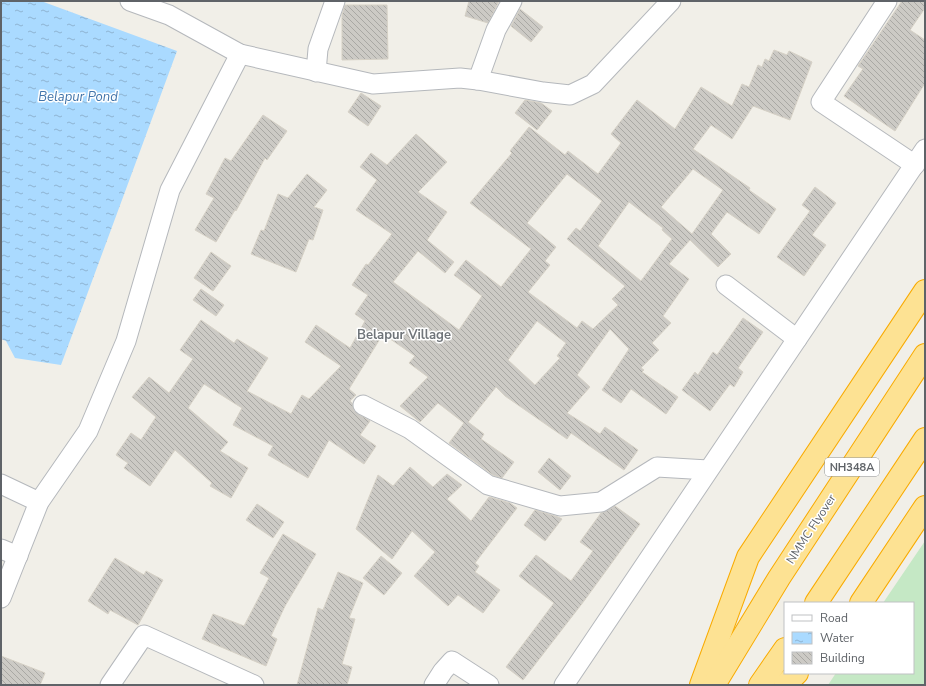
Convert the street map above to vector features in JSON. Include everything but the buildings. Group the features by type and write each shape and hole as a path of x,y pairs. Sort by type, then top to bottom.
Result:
{"highway":[{"path":"701,685 748,557 925,291"},
{"name":"NMMC Flyover","path":"714,685 779,578 925,355"},
{"path":"817,602 925,439"},
{"path":"862,602 925,507"},
{"path":"760,685 784,650"},
{"path":"785,685 796,674"}],"street":[{"path":"130,1 169,15 240,54 316,72 373,84 460,78 570,95 593,84 671,1"},
{"path":"316,72 318,49 335,1"},
{"path":"478,80 496,30 512,1"},
{"path":"564,685 920,157 821,102 887,1"},
{"path":"1,598 9,552 39,502 88,431 126,341 170,190 240,54"},
{"path":"726,285 797,339"},
{"path":"362,405 410,429 488,485 560,506 601,502 657,467 708,470"},
{"path":"1,484 39,502"},
{"path":"110,685 144,635 224,679 254,685"},
{"path":"434,685 443,671 452,662 489,685"}],"green space":[{"path":"925,541 925,685 828,685 835,674 914,674 914,602 884,602"}],"water":[{"name":"Belapur Pond","path":"1,1 41,1 177,51 61,365 15,358 6,341 1,339"}],"district":[{"name":"Belapur Village","path":"404,335"}]}
